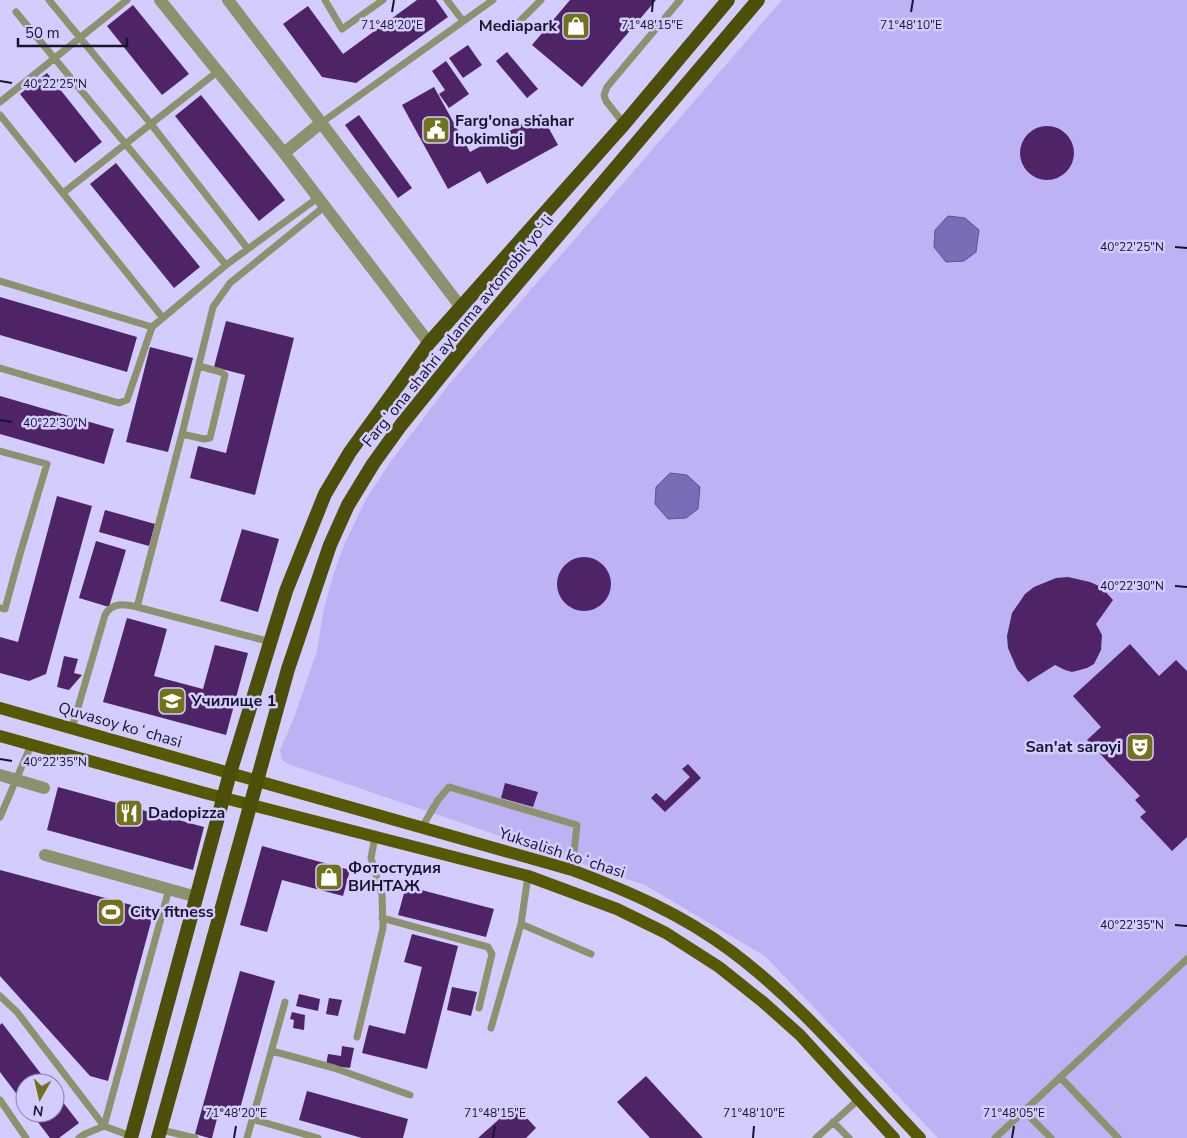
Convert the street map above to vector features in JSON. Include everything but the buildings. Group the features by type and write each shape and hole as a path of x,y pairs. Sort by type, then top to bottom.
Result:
{"highway":[{"name":"Fargʻona shahri aylanma avtomobil yoʻli","path":"131,1137 230,773 286,591 324,494 350,452 429,343 624,124 728,0"},
{"name":"Fargʻona shahri aylanma avtomobil yoʻli","path":"160,1134 288,670 330,545 348,505 373,464 401,425 477,331 758,0"},
{"path":"664,77 680,92"}],"main road":[{"name":"Quvasoy koʻchasi","path":"0,708 230,773"},
{"path":"0,736 223,798"},
{"name":"Yuksalish koʻchasi","path":"230,773 572,870 625,890 675,914 730,950 776,987 920,1138"},
{"name":"Yuksalish koʻchasi","path":"223,798 528,876 616,909 666,933 719,967 800,1035 894,1138"}],"street":[{"path":"160,0 284,153 429,343"},
{"path":"228,0 460,306"},
{"path":"284,153 321,123"},
{"path":"0,775 44,788"},
{"path":"45,855 197,898"}],"lane":[{"path":"49,0 151,124 248,249"},
{"path":"0,102 127,0"},
{"path":"325,0 342,29 383,0"},
{"path":"447,0 463,21"},
{"path":"321,123 493,0"},
{"path":"520,21 541,0"},
{"path":"624,124 606,101 604,95 607,87 680,0"},
{"path":"16,12 226,266"},
{"path":"63,193 217,72"},
{"path":"0,115 163,318"},
{"path":"0,368 119,403 127,400 152,327 248,249 322,202"},
{"path":"137,607 213,307 230,283 322,202"},
{"path":"0,281 152,327"},
{"path":"182,434 204,439 210,438 225,375 221,372 199,366"},
{"path":"0,451 47,464 5,609 0,608"},
{"path":"72,728 105,615 107,610 114,606 123,604 137,607 271,642"},
{"path":"0,817 31,745"},
{"path":"422,827 438,800 449,787 577,824 572,870"},
{"path":"357,1037 383,928 382,895 371,858 375,837"},
{"path":"492,1028 521,924 528,876"},
{"path":"104,1126 169,889"},
{"path":"382,918 488,947 492,954 479,1008"},
{"path":"521,924 591,954"},
{"path":"995,1138 1187,959"},
{"path":"0,996 17,1012 104,1126 131,1137"},
{"path":"247,1138 285,1002"},
{"path":"272,1051 334,1068 410,1095"},
{"path":"1060,1077 1118,1138"},
{"path":"816,1138 859,1099"},
{"path":"0,1100 26,1138"},
{"path":"1024,1111 1051,1138"},
{"path":"252,1119 318,1138"},
{"path":"833,1122 850,1138"},
{"path":"79,1138 104,1126"},
{"path":"160,1134 194,1138"}],"shaded area":[{"path":"782,0 1187,0 1187,1138 938,1138 765,956 645,885 288,764 282,760 280,750 294,718 317,651 324,608 344,545 365,501 391,461 450,383"},
{"path":"948,216 965,218 979,230 976,252 964,261 946,262 934,247 935,230"},
{"path":"670,473 687,475 700,487 698,509 686,518 668,519 655,504 656,487"}],"place":[{"name":"Mediapark","path":"576,26"},
{"name":"Farg'ona shahar hokimligi","path":"436,130"},
{"name":"Училище 1","path":"172,701"},
{"name":"San'at saroyi","path":"1140,747"},
{"name":"Dadopizza","path":"129,813"},
{"name":"Фотостудия ВИНТАЖ","path":"329,877"},
{"name":"City fitness","path":"111,912"}]}
